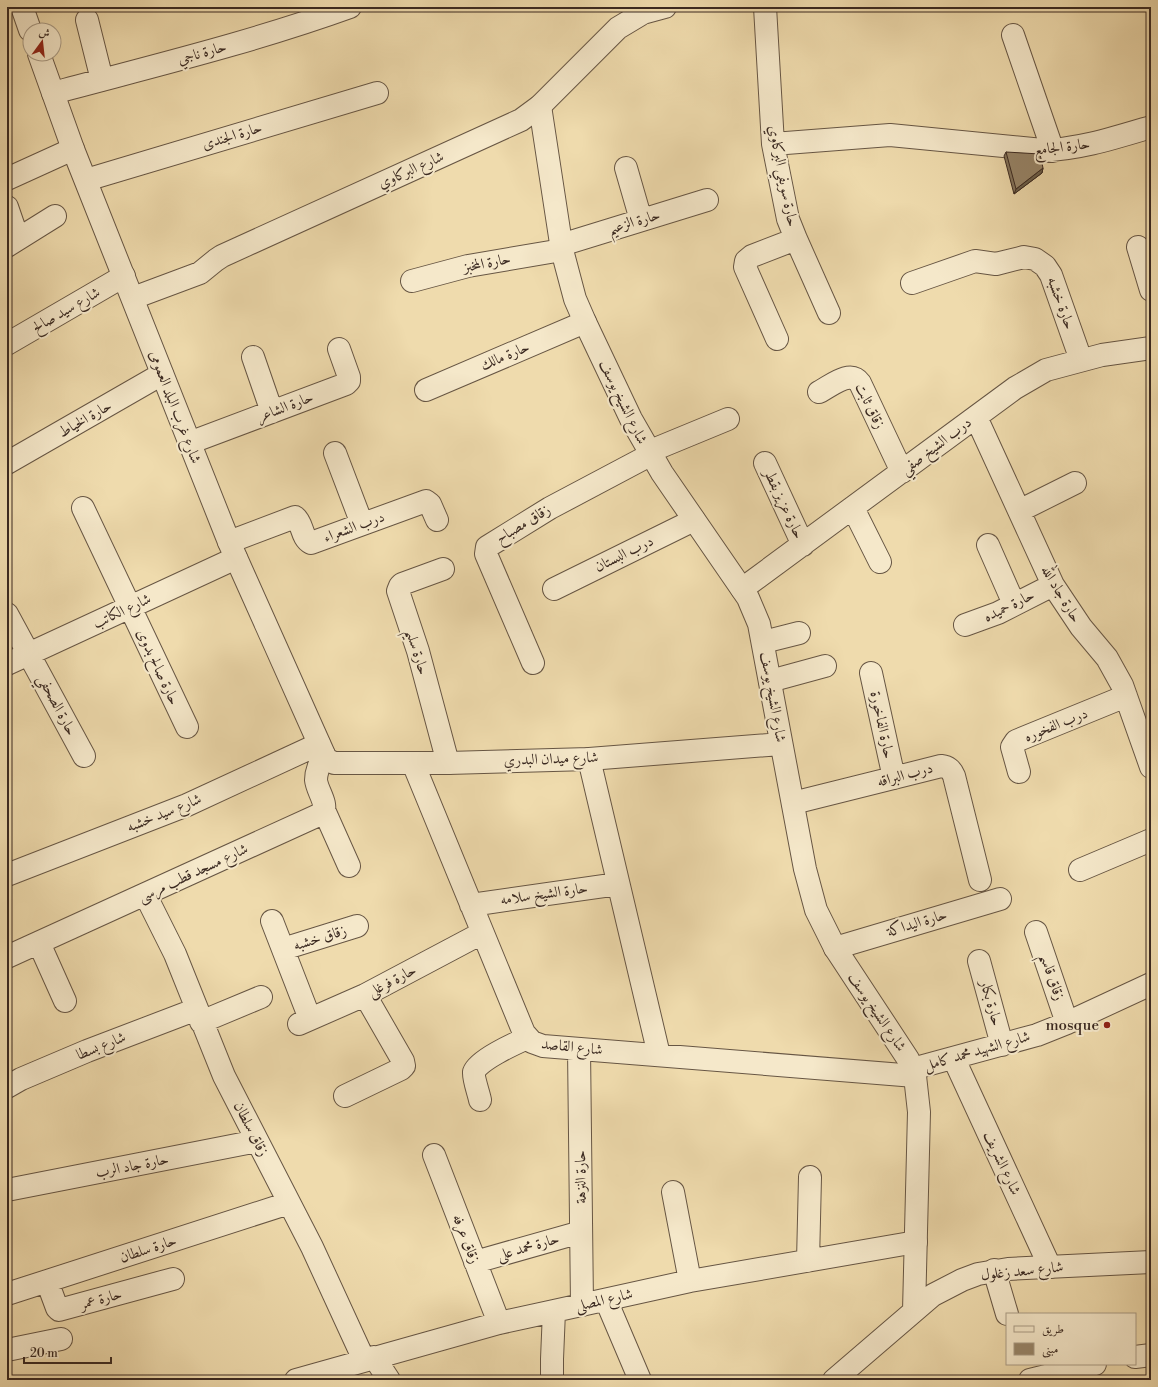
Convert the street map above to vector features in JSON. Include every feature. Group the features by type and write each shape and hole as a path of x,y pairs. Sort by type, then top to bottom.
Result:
{"street":[{"path":"22,7 27,22"},
{"name":"حارة ناجي","path":"53,93 195,56 313,20 350,7"},
{"name":"شارع البركاوي","path":"132,298 200,273 222,256 521,120 540,106 618,28 625,14 643,13 665,7"},
{"name":"حارة سويفي البركاوي","path":"765,7 773,144 788,219 829,313"},
{"path":"87,20 102,80"},
{"path":"773,144 890,135 1053,150 1013,35"},
{"name":"شارع غرب البلد العمومى","path":"42,62 73,149 189,443 233,550 321,750"},
{"name":"حارة الجندى","path":"86,180 377,92"},
{"name":"شارع الشيخ يوسف","path":"540,106 562,248 575,299 649,454 742,589 754,610 763,642 805,869 816,910 834,948 902,1049 914,1073 919,1112 914,1311"},
{"name":"حارة الجامع","path":"971,146 1010,151 1077,148 1101,143 1151,127"},
{"path":"7,179 73,149"},
{"path":"626,168 641,220"},
{"name":"حارة الزعيم","path":"562,248 641,220 707,200"},
{"path":"7,207 12,243 55,216"},
{"path":"777,339 745,267 746,260 752,256 796,239"},
{"path":"1138,247 1151,290"},
{"name":"حارة المخبز","path":"412,281 468,266 562,248"},
{"name":"حارة خشبه","path":"912,283 976,261 996,264 1024,257 1035,259 1045,266 1051,275 1081,360"},
{"name":"شارع سيد صالح","path":"7,344 124,276"},
{"name":"حارة مالك","path":"426,390 585,322"},
{"name":"درب الشيخ صفي","path":"742,589 1015,388 1046,370 1102,355 1151,348"},
{"name":"حارة الشاعر","path":"189,443 348,383 349,377 339,349"},
{"path":"253,357 272,412"},
{"name":"حارة الخياط","path":"7,463 162,374"},
{"name":"زقاق ثابت","path":"819,392 850,376 857,378 902,472"},
{"name":"حارة جاد الله","path":"976,417 1053,585 1076,621 1111,665 1122,684 1151,767"},
{"name":"زقاق مصباح","path":"533,663 485,552 487,547 550,508 649,454 728,419"},
{"path":"335,453 362,524"},
{"name":"حارة عزيز بقطر","path":"764,464 803,545"},
{"path":"1019,511 1075,483"},
{"name":"درب الشعراء","path":"233,550 293,517 298,519 306,540 311,543 426,501 430,504 438,520"},
{"name":"حارة صالح بدوى","path":"83,508 187,727"},
{"path":"852,508 880,562"},
{"name":"درب البستان","path":"554,589 694,520"},
{"path":"988,545 1014,604"},
{"name":"شارع الكاتب","path":"7,664 130,607 233,550"},
{"name":"حارة سليم","path":"443,569 402,584 398,591 418,651 448,764"},
{"name":"حارة حميده","path":"965,626 998,613 1053,585"},
{"name":"حارة الصحفي","path":"7,614 84,756"},
{"path":"763,642 799,633"},
{"path":"770,682 825,666"},
{"name":"حارة الفاخورة","path":"871,673 894,778"},
{"name":"درب الفخوره","path":"1019,772 1012,747 1016,741 1126,696"},
{"name":"شارع ميدان البدري","path":"321,750 329,762 334,763 448,764 589,758 781,744"},
{"path":"321,750 316,773 316,783 325,806 324,810 349,866"},
{"name":"شارع سيد خشبه","path":"7,875 187,805 321,750"},
{"path":"589,758 659,1055"},
{"name":"شارع القاصد","path":"413,763 524,1033 537,1045 914,1073"},
{"name":"درب البراقه","path":"794,803 941,766 947,767 952,770 980,880"},
{"name":"شارع مسجد قطب مرسى","path":"7,957 323,813 324,810"},
{"path":"1080,870 1151,840"},
{"name":"حارة الشيخ سلامه","path":"471,905 618,884"},
{"name":"زقاق سلطان","path":"145,894 175,954 224,1076 369,1359 389,1380"},
{"name":"حارة اليداكة","path":"834,948 1000,899"},
{"name":"زقاق خشبه","path":"272,921 283,949 305,1022"},
{"name":"زقاق خشبه","path":"283,949 357,926"},
{"name":"زقاق قاسم","path":"1036,932 1067,1023"},
{"name":"حارة فرغلى","path":"305,1022 365,996 482,933"},
{"path":"39,943 65,1001"},
{"name":"حارة بكار","path":"979,961 1002,1045"},
{"name":"شارع الشهيد محمد كامل","path":"914,1073 954,1059 1037,1035 1067,1023 1151,984"},
{"path":"345,1096 401,1069 404,1066 403,1061 365,996"},
{"name":"شارع بسطا","path":"7,1087 21,1079 88,1051 199,1015 262,997"},
{"path":"480,1100 474,1075 476,1069 504,1049 528,1038"},
{"name":"حارة النزهة","path":"579,1048 582,1305"},
{"name":"شارع الشريف","path":"954,1059 1050,1267"},
{"name":"حارة جاد الرب","path":"7,1190 257,1141"},
{"name":"زقاق عرفه","path":"434,1155 499,1324"},
{"path":"808,1261 810,1178"},
{"path":"673,1192 690,1281"},
{"name":"حارة سلطان","path":"7,1294 289,1203"},
{"name":"حارة محمد على","path":"475,1262 581,1232"},
{"name":"شارع المصلى","path":"296,1380 331,1375 369,1359 499,1324 554,1311 690,1281 916,1242"},
{"name":"شارع سعد زغلول","path":"834,1380 932,1295 947,1286 973,1276 994,1270 1151,1262"},
{"path":"994,1270 1007,1313"},
{"name":"حارة عمر","path":"47,1281 58,1310 173,1279"},
{"path":"606,1300 640,1380"},
{"path":"552,1380 554,1311"},
{"path":"7,1350 61,1339"},
{"path":"1136,1357 1151,1355"},
{"path":"1022,1365 1026,1380"},
{"path":"1030,1380 1091,1365"}],"building":[{"path":"1006,152 1040,154 1043,168 1016,189"}],"place":[{"name":"mosque","path":"1107,1025"}]}
